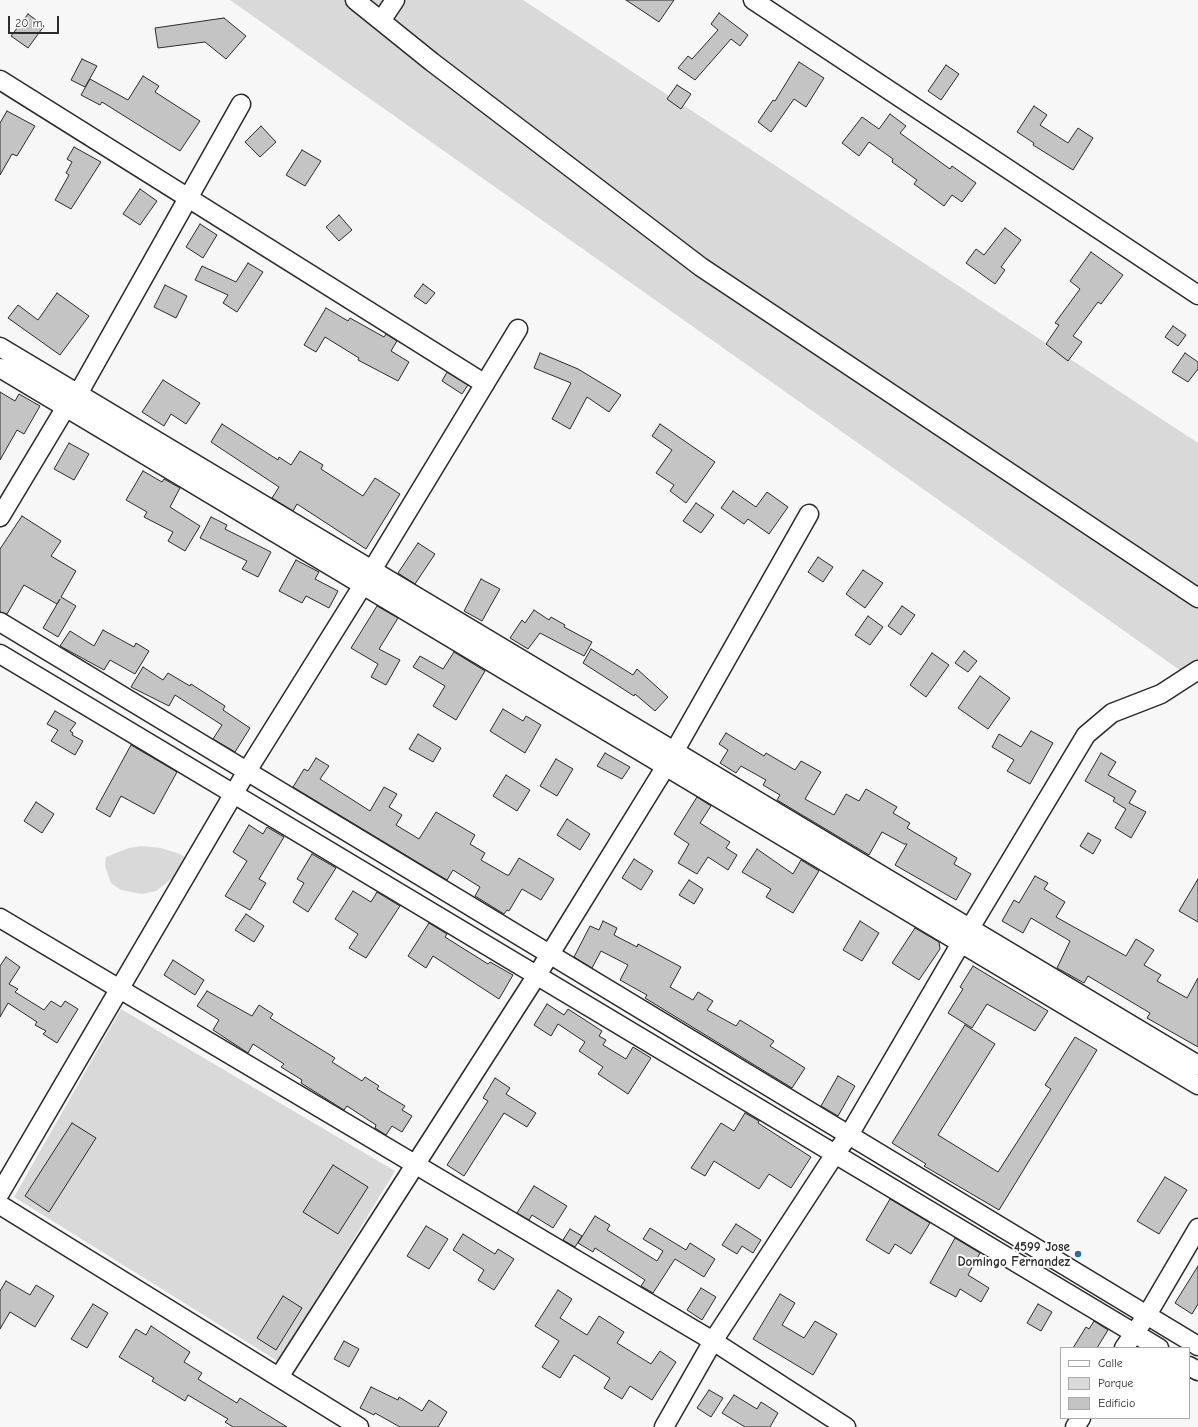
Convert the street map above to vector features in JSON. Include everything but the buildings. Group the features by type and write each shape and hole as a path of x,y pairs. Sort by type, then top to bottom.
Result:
{"street":[{"path":"355,0 432,62 701,267 1198,598"},
{"path":"381,21 395,0"},
{"path":"753,0 1198,295"},
{"path":"0,80 485,384"},
{"path":"0,517 66,407 78,394 241,104"},
{"path":"0,1193 247,771 363,585 518,329"},
{"path":"0,347 674,751 1198,1085"},
{"path":"0,368 666,766 966,936 1198,1065"},
{"path":"278,1377 537,976 549,954 666,766 809,514"},
{"path":"0,622 1198,1346"},
{"path":"0,654 1158,1347"},
{"path":"664,1427 713,1340 849,1135 1086,735 1112,713 1161,694 1198,670"},
{"path":"0,918 119,990 713,1340 846,1427"},
{"path":"0,1205 359,1427"},
{"path":"1125,1347 1147,1314 1198,1228"}],"green space":[{"path":"230,0 523,0 1198,443 1198,683"},
{"path":"141,846 161,848 180,854 186,858 187,864 183,870 156,891 142,894 121,890 111,883 105,866 106,857 129,848"},
{"path":"121,1009 395,1171 279,1362 14,1197"}],"place":[{"name":"4599 Jose Domingo Fernandez","path":"1078,1254"}]}
